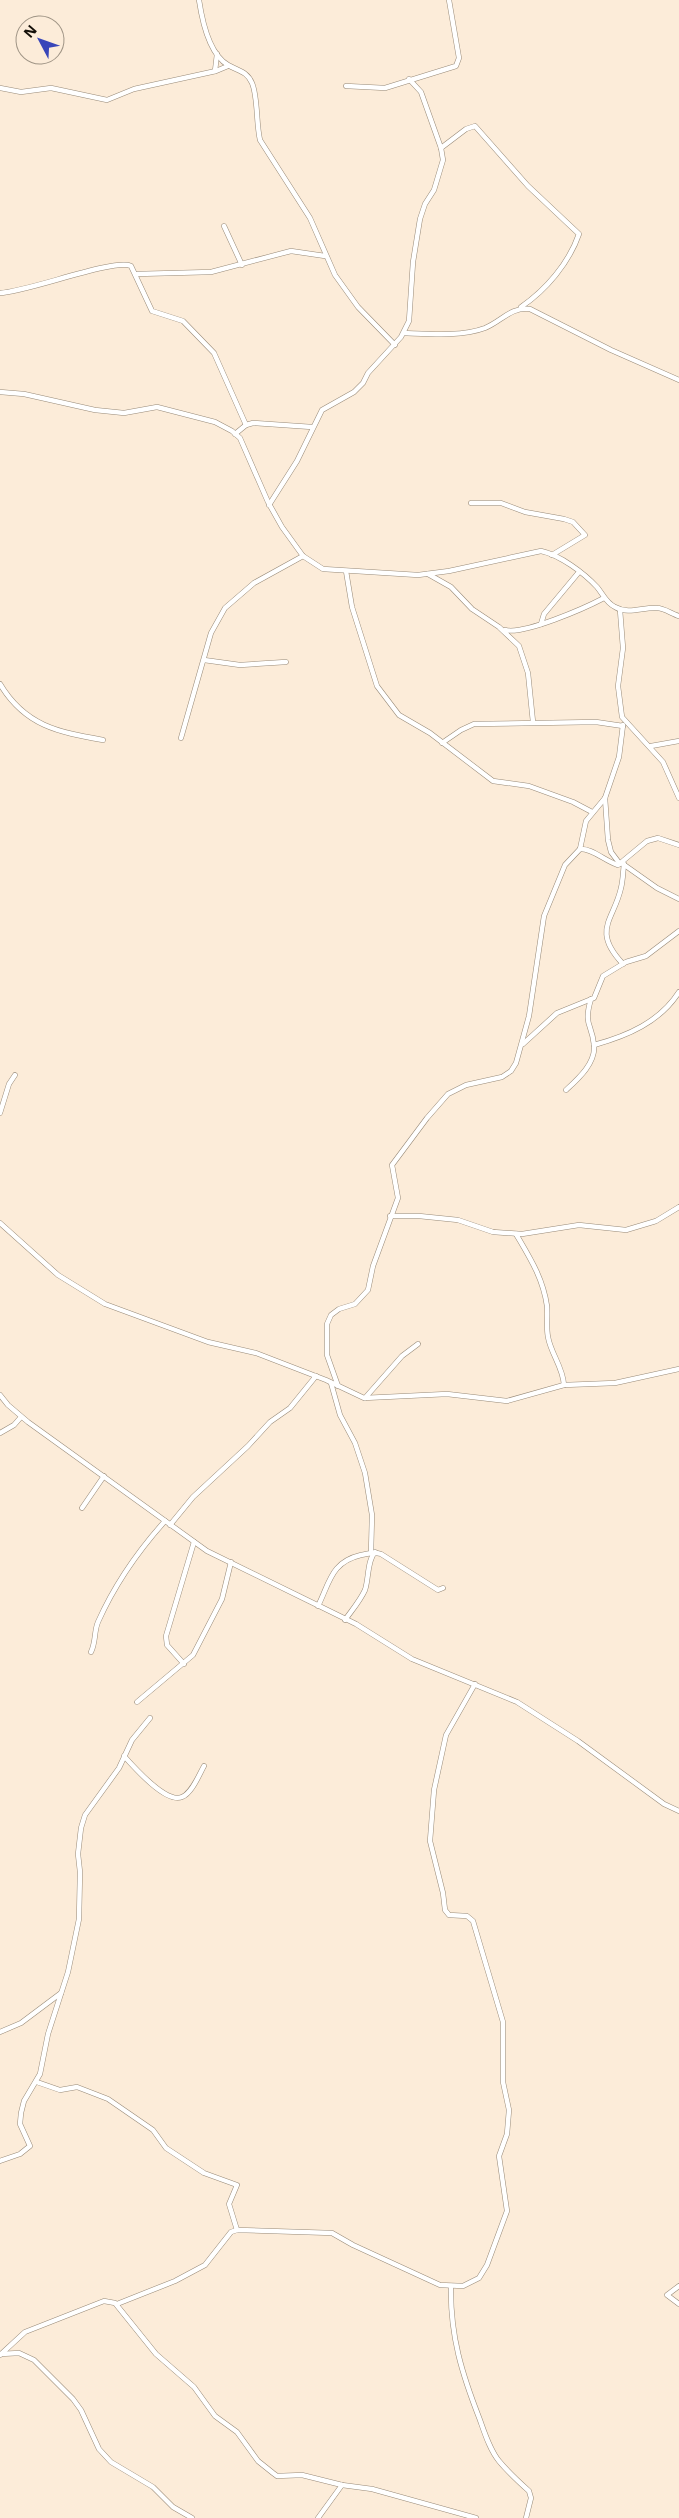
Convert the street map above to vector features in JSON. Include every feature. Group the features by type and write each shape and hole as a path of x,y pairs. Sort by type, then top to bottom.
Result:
{"street":[{"path":"199,0 202,17 217,54 228,66 247,75 252,83 256,125 260,140 310,218 325,256 335,275 358,307 395,345"},
{"path":"346,86 384,88 452,67 458,63 449,0"},
{"path":"215,71 217,54"},
{"path":"0,88 22,92 42,87 107,100 134,89 215,71 228,66"},
{"path":"269,505 297,461 322,410 354,392 395,345 404,333 409,321 413,262 420,219 441,172 441,148 421,92 409,79"},
{"path":"404,333 469,332 486,328 511,311 521,308 537,296 568,260 579,234 523,181 475,126 466,129 441,148"},
{"path":"224,226 242,265"},
{"path":"137,274 204,273 242,265 291,251 325,256"},
{"path":"0,293 68,278 122,263 131,266 137,274 152,311 183,321 214,353 246,425"},
{"path":"521,308 542,312 611,350 679,380"},
{"path":"0,392 24,394 95,410 124,413 157,408 215,422 240,438 269,505 282,527 303,556 323,569 427,574 536,551 552,555 579,572 596,587 604,598 620,610 630,612 659,608 679,616"},
{"path":"235,434 246,425 261,423 312,427"},
{"path":"471,503 501,503 524,512 550,515 573,522 585,535 552,555"},
{"path":"181,738 211,633 225,608 254,583 303,556"},
{"path":"346,571 352,607 377,686 399,715 430,733 493,782 528,786 573,802 592,812"},
{"path":"541,624 544,614 579,572"},
{"path":"427,574 451,587 472,610 502,629 519,646 528,674 533,722"},
{"path":"502,629 526,630 584,608 604,598"},
{"path":"620,610 623,648 618,686 623,726 619,756 605,798 608,840 611,852 622,864 657,888 679,899"},
{"path":"204,660 240,666 286,662"},
{"path":"0,684 11,701 38,721 57,731 103,740"},
{"path":"623,719 651,746 663,762 679,798"},
{"path":"442,743 474,724 608,722 623,726"},
{"path":"651,746 679,741"},
{"path":"338,1386 327,1355 327,1324 331,1315 339,1309 355,1304 368,1290 373,1266 398,1198 392,1165 426,1118 448,1094 458,1087 502,1077 511,1071 516,1064 529,1016 544,916 564,865 580,849 584,828 592,812 605,798"},
{"path":"623,964 613,950 606,930 606,922 622,888 622,864 647,841 658,838 679,845"},
{"path":"580,849 586,848 606,861 622,864"},
{"path":"522,1045 557,1013 591,999 596,994 603,976 623,964 646,956 679,931"},
{"path":"594,1046 637,1029 673,1001 679,992"},
{"path":"566,1090 583,1075 594,1046 587,1022 591,999"},
{"path":"0,1113 9,1084 15,1075"},
{"path":"390,1216 419,1216 458,1220 493,1232 516,1234 578,1225 626,1230 656,1220 679,1206"},
{"path":"0,1223 58,1275 105,1304 195,1338 256,1353 316,1376 365,1398 447,1394 507,1401 564,1385 615,1383 679,1369"},
{"path":"516,1234 532,1260 544,1287 547,1308 547,1337 563,1374 564,1385"},
{"path":"365,1398 402,1356 418,1344"},
{"path":"170,1525 197,1493 248,1446 270,1422 290,1408 316,1376"},
{"path":"331,1383 340,1415 355,1443 365,1473 372,1516 373,1552 370,1576 365,1590 345,1620"},
{"path":"0,1395 21,1417 194,1542 378,1637 412,1659 517,1702 578,1741 664,1804 679,1811"},
{"path":"0,1433 14,1425 21,1417"},
{"path":"82,1508 104,1476"},
{"path":"91,1652 96,1637 96,1627 105,1609 151,1536 165,1521"},
{"path":"184,1664 167,1645 166,1636 194,1542"},
{"path":"318,1606 334,1569 353,1557 373,1552 438,1590 443,1588"},
{"path":"137,1702 193,1655 216,1612 231,1562"},
{"path":"1,2354 25,2332 104,2301 117,2304 175,2282 204,2265 232,2232 236,2230 332,2233 440,2285 463,2286 479,2278 487,2265 507,2210 499,2156 507,2134 509,2110 503,2082 503,2022 472,1921 467,1916 449,1916 445,1910 443,1892 430,1841 434,1790 446,1734 475,1684"},
{"path":"0,2161 20,2154 30,2146 20,2124 21,2113 24,2101 37,2082 48,2034 68,1972 79,1919 80,1872 78,1854 81,1828 85,1815 119,1768 124,1756 150,1718"},
{"path":"124,1756 151,1783 174,1798 180,1798 187,1794 204,1766"},
{"path":"0,2032 21,2023 62,1992"},
{"path":"37,2082 60,2090 78,2087 108,2099 153,2130 166,2148 196,2168 204,2173 237,2185 229,2204 236,2230"},
{"path":"451,2286 450,2312 455,2347 463,2375 489,2444 498,2460 529,2491 531,2498 526,2518"},
{"path":"679,2286 667,2295 679,2304"},
{"path":"117,2304 156,2354 194,2386 215,2416 237,2432 266,2468 278,2476 293,2474 401,2495 476,2518"},
{"path":"1,2354 19,2353 34,2360 73,2399 81,2410 99,2449 111,2462 153,2486 173,2507 192,2518"},
{"path":"318,2518 342,2485"}]}
